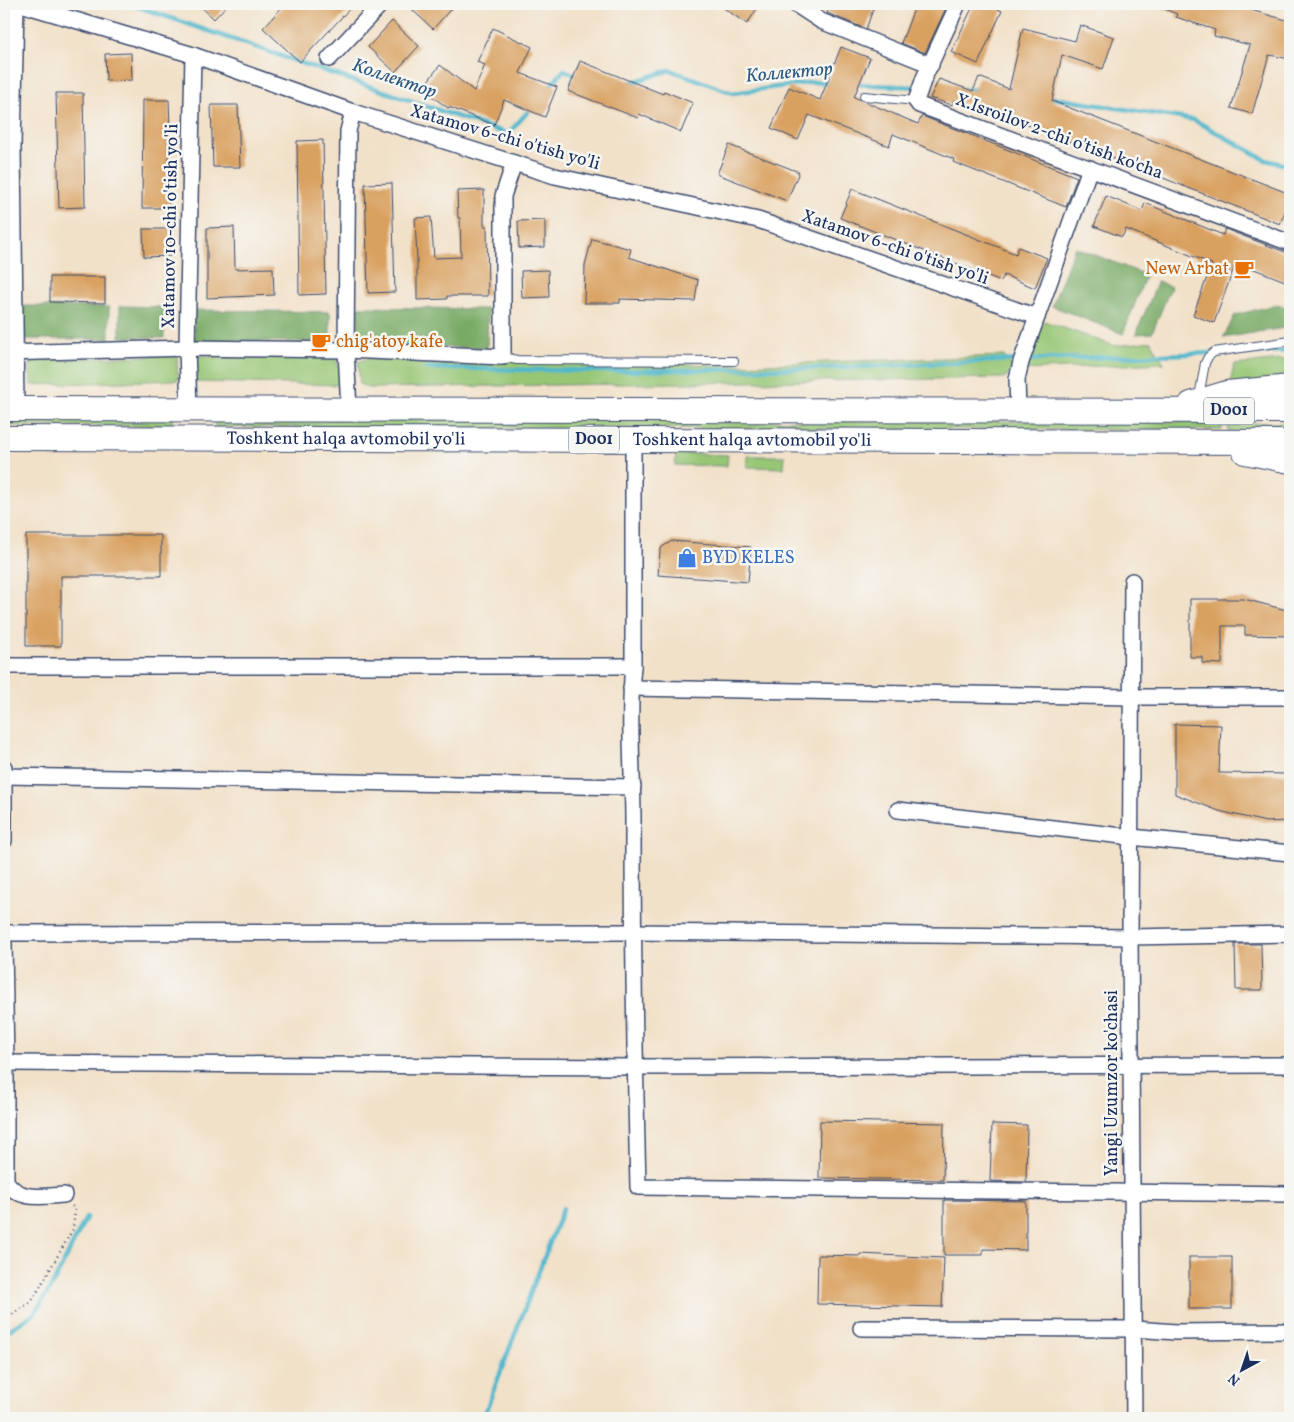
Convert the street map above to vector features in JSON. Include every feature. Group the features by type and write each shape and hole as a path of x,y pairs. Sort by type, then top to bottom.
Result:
{"highway":[{"path":"1167,411 1226,394 1290,387"},
{"name":"Toshkent halqa avtomobil yo'li","path":"10,409 1290,412"},
{"path":"189,410 189,438"},
{"name":"Toshkent halqa avtomobil yo'li","path":"4,438 1290,442"},
{"path":"1184,441 1290,461"}],"street":[{"path":"10,409 8,148 16,4"},
{"name":"Xatamov 6-chi o'tish yo'li","path":"22,4 193,55 353,112 555,176 758,220 1037,317"},
{"path":"329,59 381,4"},
{"name":"X.Isroilov 2-chi o'tish ko'cha","path":"795,4 922,84 919,105 1290,243"},
{"path":"922,84 958,4"},
{"name":"Xatamov 10-chi o'tish yo'li","path":"10,353 187,348 193,55"},
{"path":"348,410 346,350 348,131 353,112"},
{"path":"189,410 187,348 346,350 503,357 503,196 514,163"},
{"path":"1018,411 1017,379 1022,362 1090,168"},
{"path":"633,440 633,666 630,688 638,1187 1290,1194"},
{"name":"Yangi Uzumzor ko'chasi","path":"1132,581 1130,937 1134,1418"},
{"path":"4,666 633,666"},
{"path":"630,688 1131,697 1290,697"},
{"path":"4,767 4,841"},
{"path":"4,776 633,787"},
{"path":"898,810 1290,853"},
{"path":"4,934 633,932 1130,937 1290,934"},
{"path":"4,943 6,1180 15,1191 25,1196 64,1195"},
{"path":"6,1063 635,1067 1290,1065"},
{"path":"861,1328 1134,1329 1176,1332 1290,1331"}],"lane":[{"path":"864,96 922,84"},
{"path":"1198,402 1205,363 1214,352 1290,341"},
{"path":"503,357 517,360 734,361"}],"path":[{"path":"4,1320 32,1301 73,1229 75,1209 64,1195"}],"green space":[{"path":"1075,247 1146,275 1123,334 1052,306"},
{"path":"1158,281 1171,287 1152,333 1136,334"},
{"path":"1275,305 1290,307 1290,327 1223,338 1235,315"},
{"path":"24,306 109,307 109,339 24,339"},
{"path":"120,306 164,307 164,338 120,337"},
{"path":"358,307 488,309 487,348 357,346"},
{"path":"194,310 330,312 330,342 194,341"},
{"path":"1044,321 1115,346 1151,341 1164,363 1027,370"},
{"path":"177,355 178,380 31,385 30,360"},
{"path":"196,356 335,358 340,369 340,385 196,382"},
{"path":"1004,356 1013,368 1009,375 1003,378 368,388 360,384 358,362 368,358 739,365"},
{"path":"1290,359 1290,375 1263,381 1230,384 1234,365"},
{"path":"172,418 173,426 4,426 4,419"},
{"path":"215,419 1222,422 1222,430 215,427"},
{"path":"1228,423 1290,423 1290,431 1228,431"},
{"path":"676,453 728,455 727,466 675,465"},
{"path":"747,456 785,456 784,468 747,467"}],"building":[{"path":"198,4 228,4 214,19"},
{"path":"285,4 354,4 300,62 263,28"},
{"path":"406,4 455,4 433,29"},
{"path":"718,4 760,4 747,24"},
{"path":"830,4 875,4 866,29 827,13"},
{"path":"916,4 948,4 925,53 901,43"},
{"path":"974,4 986,4 1002,11 978,64 951,52"},
{"path":"1152,4 1229,4 1290,21 1290,59 1269,55 1252,114 1231,108 1250,45 1214,36 1215,30 1176,17 1177,14"},
{"path":"392,21 419,46 395,72 368,47"},
{"path":"1080,25 1114,37 1103,69 1062,55 1052,101 1290,194 1290,199 1280,224 998,113 996,117 954,100 952,105 930,98 939,79 973,91 979,77 1009,89 1023,28 1075,41"},
{"path":"493,28 532,47 520,73 557,87 545,117 504,100 494,125 448,108 422,89 440,65 474,91 485,65 477,62"},
{"path":"841,47 870,58 854,97 918,124 922,116 1077,177 1066,207 953,162 954,159 893,134 889,146 809,115 798,140 771,128 789,87 820,100"},
{"path":"131,53 132,80 106,81 105,54"},
{"path":"580,61 663,94 664,91 693,103 681,132 639,114 638,118 568,91"},
{"path":"56,93 83,93 85,207 59,208"},
{"path":"143,100 169,100 169,208 142,208"},
{"path":"211,105 238,105 240,167 213,167"},
{"path":"323,140 326,294 299,295 297,141"},
{"path":"729,145 799,172 787,201 717,174"},
{"path":"392,183 395,292 368,293 365,184"},
{"path":"852,189 1016,254 1018,247 1047,258 1035,288 1004,275 1001,281 840,218"},
{"path":"484,190 484,226 487,226 488,296 447,296 447,299 417,300 415,218 431,217 434,258 461,257 457,191"},
{"path":"1106,196 1142,211 1145,203 1223,235 1225,229 1290,254 1290,283 1236,262 1214,323 1193,315 1212,264 1126,229 1122,237 1094,226"},
{"path":"545,220 545,247 519,248 518,221"},
{"path":"234,227 235,269 273,268 274,295 207,298 207,228"},
{"path":"143,229 170,229 170,256 144,257"},
{"path":"592,239 631,249 629,257 698,280 695,301 620,299 620,303 584,303 585,265"},
{"path":"548,270 549,297 522,298 521,271"},
{"path":"50,277 105,277 105,303 50,302"},
{"path":"26,535 161,535 161,576 61,576 61,646 26,646"},
{"path":"672,541 751,547 748,582 658,575 662,547"},
{"path":"1190,599 1244,599 1290,611 1290,636 1245,635 1245,626 1222,626 1222,664 1202,663 1202,657 1190,657"},
{"path":"1175,724 1221,725 1219,773 1290,774 1290,821 1266,822 1219,811 1175,794"},
{"path":"1235,944 1261,944 1262,990 1236,990"},
{"path":"820,1121 944,1123 943,1180 819,1178"},
{"path":"992,1124 1027,1125 1026,1182 990,1181"},
{"path":"944,1200 1026,1201 1026,1250 983,1249 983,1255 944,1255"},
{"path":"860,1254 944,1258 942,1307 817,1304 818,1255 860,1256"},
{"path":"1189,1257 1232,1257 1232,1309 1189,1309"}],"waterway":[{"name":"Коллектор","path":"130,4 508,134 532,107"},
{"name":"Коллектор","path":"548,88 564,70 578,76"},
{"name":"Коллектор","path":"627,84 670,70 733,93 814,82 832,83"},
{"name":"Коллектор","path":"855,84 917,87"},
{"name":"Коллектор","path":"962,89 980,90"},
{"name":"Коллектор","path":"1047,97 1194,120 1266,160 1290,166"},
{"path":"1232,353 1290,351"},
{"path":"1025,360 1212,353"},
{"path":"426,368 600,371 828,368 1017,360"},
{"path":"483,1418 563,1208"},
{"path":"4,1333 34,1314 53,1284 86,1218"}],"place":[{"name":"New Arbat","path":"1244,269"},
{"name":"chig'atoy kafe","path":"321,342"},
{"name":"BYD KELES","path":"687,558"}]}
